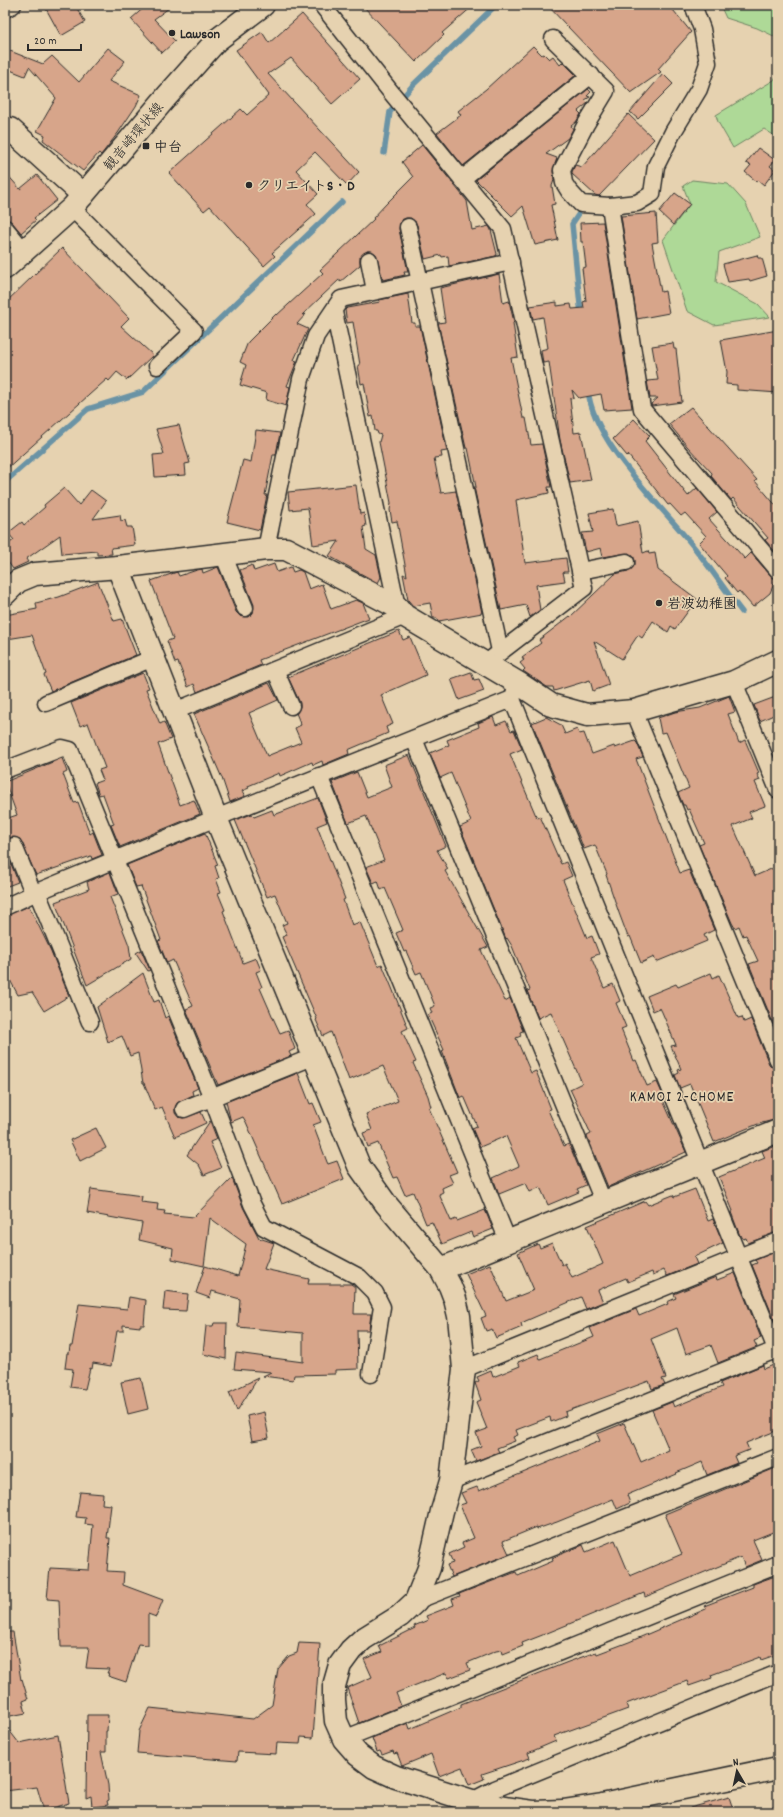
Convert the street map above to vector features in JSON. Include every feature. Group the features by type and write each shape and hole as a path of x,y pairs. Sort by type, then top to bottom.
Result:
{"street":[{"path":"5,10 13,5"},
{"name":"観音崎環状線","path":"5,268 78,202 168,95 217,40 264,5"},
{"path":"322,5 503,229 584,588 493,657"},
{"path":"553,39 606,91 586,124 562,170 564,183 581,204 610,206 637,203 652,194 656,166 673,132 699,89 708,63 702,30 694,5"},
{"path":"462,179 591,75"},
{"path":"5,128 10,129 78,202 194,331 157,366"},
{"path":"610,206 642,410 778,570"},
{"path":"408,227 493,657 515,691 700,1162 777,1351 452,1481"},
{"path":"5,228 24,251"},
{"path":"369,260 375,291"},
{"path":"266,549 301,379 316,336 334,312 341,299 511,262"},
{"path":"334,312 401,612"},
{"path":"5,594 18,581 35,574 118,567 266,549 286,549 401,612 493,657"},
{"path":"223,554 245,608"},
{"path":"580,571 626,562"},
{"path":"118,567 216,818 359,1166 386,1204 441,1269 455,1299 464,1369 452,1481 442,1511 429,1568 416,1601"},
{"path":"175,711 275,670 401,612"},
{"path":"46,704 153,658"},
{"path":"5,907 37,892 216,818 414,739 515,691 551,705 587,715 634,711 734,682 778,660"},
{"path":"275,670 291,706"},
{"path":"734,682 778,790"},
{"path":"634,711 778,1060"},
{"path":"414,739 603,1201"},
{"path":"6,768 62,748 70,750 212,1098 252,1204 264,1227 359,1277 375,1293 382,1307 372,1374"},
{"path":"319,776 508,1241"},
{"path":"14,846 32,890 37,892 90,1022"},
{"path":"184,1110 315,1056"},
{"path":"441,1269 603,1201 778,1131"},
{"path":"464,1369 778,1241"},
{"path":"778,1456 416,1601 400,1616 363,1639 351,1650 340,1665 334,1686 336,1721 344,1739 358,1755 374,1767 396,1777 472,1801 504,1808 533,1812 563,1811 602,1805 778,1768"},
{"path":"344,1739 778,1564"},
{"path":"472,1801 495,1789 778,1673"}],"green space":[{"path":"720,5 778,5 778,38 757,28 726,18"},
{"path":"778,72 778,138 764,129 733,148 718,122 716,115 774,80"},
{"path":"692,180 728,184 746,204 760,237 719,252 716,282 758,304 770,317 714,325 687,311 663,240 690,204 683,186"}],"building":[{"path":"44,5 75,5 85,22 61,36"},
{"path":"147,5 173,5 154,19 175,41 162,53 131,19"},
{"path":"362,5 474,5 442,33 444,35 416,62"},
{"path":"547,5 669,5 691,32 658,69 661,72 631,93"},
{"path":"302,14 360,79 332,104 291,58 268,74 359,172 347,185 315,152 296,170 318,194 307,204 316,214 272,253 275,256 264,266 210,206 204,211 169,173 241,109 247,115 269,95 236,50 262,32 269,43"},
{"path":"533,46 542,55 544,54 549,59 553,56 560,65 563,62 576,75 463,166 437,133 461,115 458,111 486,89"},
{"path":"108,48 125,61 109,81 141,95 136,106 118,133 101,155 99,153 83,171 43,140 45,135 37,131 56,98 29,67 25,76 5,68 5,49 43,64 52,56 79,82"},
{"path":"663,74 673,84 638,119 630,112"},
{"path":"588,89 591,92 587,96 590,97 585,100 588,103 578,111 581,114 576,122 571,126 573,129 568,138 546,154 557,158 553,171 554,180 552,186 555,204 551,205 558,240 535,245 523,206 512,216 476,180"},
{"path":"628,114 654,139 599,196 595,195 572,174 572,172 575,165 582,167"},
{"path":"422,145 467,201 472,230 489,226 497,254 496,256 449,266 448,256 442,257 441,255 425,259 417,225 411,218 401,220 399,229 408,272 404,272 405,275 383,280 376,254 372,251 367,251 360,257 360,265 340,282 340,279 302,315 306,314 297,324 308,329 294,360 297,361 287,386 290,387 286,406 266,400 267,393 240,385 246,365 240,362 248,342 276,314 277,315 323,273 320,270 374,219 373,218 386,204 413,177 402,162"},
{"path":"758,148 775,160 770,166 775,170 764,185 758,180 757,182 745,172 751,165 746,163"},
{"path":"5,172 20,189 37,175 57,200 34,218 36,220 21,233 12,222 5,219"},
{"path":"675,193 690,204 673,225 659,212"},
{"path":"656,213 658,242 652,243 661,292 665,291 669,313 637,319 621,216"},
{"path":"603,222 632,408 604,410 601,394 579,398 572,390 574,398 570,399 574,433 581,432 591,480 570,483 560,440 549,362 543,363 541,350 548,348 543,317 533,319 530,306 557,302 557,306 571,304 572,309 584,308 583,302 586,301 582,268 586,267 583,242 581,242 580,223"},
{"path":"62,248 129,318 121,326 153,355 127,380 117,372 109,381 107,379 5,470 5,303"},
{"path":"757,255 758,258 762,258 767,276 750,281 749,279 728,282 723,264"},
{"path":"499,274 503,303 509,301 514,322 518,357 511,358 523,418 526,418 531,445 542,444 551,487 548,487 549,493 516,500 525,563 566,558 568,572 563,572 565,581 536,585 540,610 530,617 526,605 501,610 474,487 476,487 468,448 466,448 438,323 445,322 440,288"},
{"path":"408,294 412,323 415,323 415,326 420,326 447,451 441,452 442,457 434,458 441,493 456,491 482,613 439,621 437,618 433,618 430,603 413,606 408,600 403,574 407,576 397,521 392,522 390,510 391,503 379,442 381,435 375,431 373,416 370,417 364,383 361,384 358,365 360,365 353,322 347,323 345,310 347,308 380,302 379,300"},
{"path":"778,330 778,393 737,390 737,385 726,384 727,372 721,340"},
{"path":"673,343 674,349 676,349 682,402 652,406 651,404 658,398 650,398 647,381 658,380 652,346"},
{"path":"691,407 757,480 755,481 778,508 778,555 765,540 768,538 733,498 731,500 711,476 712,473 669,424"},
{"path":"634,419 650,436 645,441 688,496 697,488 717,512 709,519 745,559 751,553 771,576 776,579 770,593 753,607 739,591 737,593 725,578 727,576 699,543 706,536 685,513 681,516 670,504 668,505 628,455 627,456 613,439"},
{"path":"179,425 190,463 185,464 186,475 155,477 153,455 164,454 156,429"},
{"path":"256,430 280,433 276,455 273,455 260,530 227,522 243,460 251,462"},
{"path":"356,485 360,514 364,513 366,526 363,527 366,549 376,555 381,577 378,583 329,556 339,541 313,545 308,508 290,510 288,492"},
{"path":"64,488 79,505 91,490 106,501 93,519 120,515 121,521 125,520 127,527 132,527 135,545 111,548 112,554 97,555 97,551 62,554 60,535 26,559 28,562 13,569 5,558 5,546 14,540 8,533 22,522 24,525"},
{"path":"613,509 616,526 638,521 643,553 648,551 649,554 655,553 658,570 697,599 675,629 671,626 668,632 653,621 642,638 638,635 622,659 594,641 609,685 593,691 590,680 554,691 553,687 547,687 523,671 525,669 520,663 524,660 522,657 541,643 539,640 570,617 615,574 628,571 635,565 635,560 629,553 603,557 601,548 586,552 582,533 593,532 589,513"},
{"path":"274,564 277,572 291,567 293,572 299,570 303,572 309,589 322,584 331,609 356,600 363,603 369,618 259,660 261,665 197,692 194,684 188,687 178,662 175,663 167,641 173,639 151,581 177,572 179,576 202,569 203,573 218,567 236,612 240,616 248,617 253,613 254,605 240,570 252,565 254,571"},
{"path":"98,582 114,621 122,619 136,655 51,691 44,675 46,674 32,635 7,639 5,615 37,609 36,603 59,597"},
{"path":"399,631 403,640 410,637 426,675 381,695 393,724 386,727 388,733 348,750 349,754 323,765 322,761 313,765 312,762 280,776 279,773 248,786 249,788 242,791 245,796 230,802 222,778 194,714 269,683 278,700 249,713 267,756 301,742 295,728 301,725 296,713 300,707 300,703 288,677"},
{"path":"471,672 474,680 479,679 484,691 459,700 451,679"},
{"path":"143,673 149,688 146,689 160,724 164,722 171,739 158,744 180,805 194,800 200,814 120,847 111,825 114,824 103,794 99,795 95,783 103,780 99,770 105,768 88,723 80,726 71,703"},
{"path":"729,696 735,712 728,714 739,743 745,740 759,773 757,774 760,780 755,782 765,806 749,812 752,818 733,826 755,876 778,866 778,1035 749,964 758,961 746,935 743,936 739,926 735,928 732,923 699,845 704,843 689,809 687,810 685,805 683,805 678,793 689,788 666,732 661,733 658,718 675,712 700,708"},
{"path":"778,696 778,713 760,721 754,705"},
{"path":"493,717 496,725 506,721 511,731 514,730 522,749 510,754 537,818 540,816 561,864 566,862 572,876 563,880 587,938 592,936 599,954 591,957 604,988 613,984 620,1001 616,1003 626,1027 621,1029 634,1061 636,1060 647,1086 657,1082 663,1095 661,1096 686,1152 608,1187 587,1136 591,1134 570,1089 582,1083 551,1012 538,1018 527,991 530,990 512,946 507,938 506,939 460,827 471,822 451,773 440,778 430,753 449,745 447,740 479,727 478,723"},
{"path":"546,717 561,725 565,734 577,729 579,734 584,733 592,754 614,746 615,748 635,741 637,743 643,757 636,759 680,873 689,870 714,930 704,935 707,941 656,962 654,957 641,963 630,936 628,937 606,875 607,874 595,845 584,849 532,723"},
{"path":"409,755 446,846 437,850 448,869 445,871 488,947 481,950 505,1001 510,998 523,1031 520,1032 521,1036 516,1038 531,1073 536,1071 551,1109 548,1110 564,1146 569,1144 586,1185 577,1189 579,1192 548,1205 540,1187 530,1192 526,1183 499,1194 493,1178 519,1166 506,1136 480,1147 472,1128 477,1126 464,1096 460,1098 442,1051 444,1050 428,1015 432,1013 430,1008 435,1006 421,972 416,974 406,951 404,952 396,933 403,930 385,888 381,890 378,881 373,883 366,867 384,860 366,816 348,823 332,782 357,772 367,797 392,787 384,765"},
{"path":"62,758 67,772 63,774 74,803 78,802 90,834 93,832 102,855 92,859 91,856 36,875 20,839 11,837 5,844 5,819 17,815 5,782"},
{"path":"318,798 327,822 317,826 345,899 343,900 352,925 360,922 378,966 382,964 408,1028 402,1031 416,1062 413,1063 428,1096 431,1107 429,1108 457,1172 449,1175 453,1183 442,1188 443,1192 439,1194 451,1221 456,1219 457,1221 485,1210 493,1229 473,1237 471,1232 442,1244 432,1222 426,1224 413,1192 405,1195 397,1177 393,1178 378,1143 368,1147 363,1133 372,1130 366,1114 398,1101 383,1066 349,1080 331,1032 323,1036 282,937 287,935 282,925 287,923 275,894 267,897 235,820 252,814 254,817 272,810 274,815"},
{"path":"205,833 218,865 215,866 219,878 216,879 221,892 218,893 225,910 223,911 243,963 256,958 261,970 256,972 262,987 260,988 280,1033 288,1030 295,1049 289,1052 291,1056 218,1085 186,1009 193,1006 173,960 167,963 158,941 161,940 141,886 136,887 127,865"},
{"path":"5,848 18,882 5,887"},
{"path":"110,872 118,894 110,897 129,945 131,959 87,985 55,902 89,889 87,882"},
{"path":"29,906 51,951 69,996 44,1011 32,992 18,995 10,980 5,982 5,916"},
{"path":"141,950 150,970 148,971 136,953"},
{"path":"143,973 154,1002 159,1000 165,1018 168,1016 198,1088 192,1091 193,1095 177,1103 175,1113 178,1117 183,1118 201,1112 206,1123 175,1137 162,1107 155,1110 143,1083 138,1053 130,1056 122,1036 108,1042 97,1007"},
{"path":"711,973 713,978 719,975 738,1018 742,1017 744,1022 751,1019 769,1064 773,1068 778,1069 778,1119 758,1124 714,1142 690,1084 680,1088 675,1075 679,1073 678,1070 681,1069 671,1046 676,1045 660,1008 653,1011 647,996 676,984 678,987"},
{"path":"298,1073 310,1104 313,1103 321,1122 313,1125 327,1162 328,1164 337,1161 344,1179 282,1204 246,1122 243,1117 231,1122 226,1102"},
{"path":"210,1121 217,1139 210,1142 221,1168 204,1175 199,1165 187,1155"},
{"path":"96,1128 106,1148 80,1161 70,1140"},
{"path":"778,1145 778,1232 748,1243 746,1238 743,1239 741,1235 740,1236 731,1212 733,1211 719,1177 765,1158 762,1151"},
{"path":"232,1178 243,1207 259,1238 274,1243 264,1269 309,1279 308,1284 351,1284 355,1287 354,1314 371,1314 369,1330 357,1330 358,1369 335,1370 335,1374 294,1375 293,1380 263,1376 271,1372 234,1369 236,1353 303,1362 303,1333 238,1327 240,1299 212,1291 210,1298 196,1293 205,1266 238,1276 246,1244 210,1218 204,1266 172,1259 173,1248 139,1240 142,1223 87,1213 91,1189 142,1196 141,1202 158,1204 157,1210 165,1211 164,1214 194,1217"},
{"path":"695,1189 708,1221 713,1219 723,1243 694,1257 697,1264 667,1276 664,1270 653,1275 652,1272 628,1282 626,1278 598,1290 603,1302 586,1309 581,1297 521,1323 522,1327 496,1338 492,1329 486,1331 481,1318 486,1316 466,1274 490,1264 506,1301 534,1290 518,1253 538,1244 540,1248 552,1243 562,1265 565,1263 572,1278 603,1264 587,1226 645,1201 648,1205 673,1195 674,1197"},
{"path":"778,1251 778,1329 752,1265 757,1263 755,1260"},
{"path":"735,1273 761,1338 754,1341 757,1347 718,1363 711,1345 686,1354 677,1328 651,1339 666,1378 662,1379 665,1385 652,1389 649,1381 565,1412 566,1416 551,1422 550,1417 516,1430 518,1435 513,1437 515,1441 497,1448 499,1452 476,1461 471,1450 481,1446 476,1433 487,1429 476,1402 481,1400 475,1383 479,1381 477,1377 491,1371 493,1377 520,1366 518,1362 538,1354 540,1359 594,1337 590,1328 636,1309 639,1316 668,1304 667,1302 676,1298 674,1294 716,1277 717,1280"},
{"path":"165,1291 188,1294 186,1311 163,1310"},
{"path":"129,1297 146,1300 144,1325 140,1325 140,1327 123,1325 123,1331 117,1331 111,1366 93,1363 92,1369 90,1368 85,1389 70,1387 73,1369 65,1368 67,1353 69,1353 70,1346 72,1346 79,1304 127,1309"},
{"path":"214,1323 227,1323 226,1359 203,1354 206,1326 213,1326"},
{"path":"778,1363 778,1430 746,1443 749,1450 734,1456 737,1463 707,1475 702,1462 627,1495 630,1503 617,1509 613,1499 557,1522 537,1529 537,1527 503,1541 509,1554 452,1577 447,1565 453,1563 449,1554 464,1547 462,1543 474,1538 460,1505 466,1503 461,1493 477,1487 479,1491 600,1441 597,1434 624,1423 641,1462 669,1450 652,1410 672,1402 674,1407 722,1387 720,1383 763,1365 764,1369"},
{"path":"141,1378 148,1409 128,1414 121,1382"},
{"path":"258,1378 237,1411 229,1392"},
{"path":"264,1412 269,1438 252,1441 247,1416"},
{"path":"778,1467 778,1530 753,1540 762,1560 745,1567 741,1557 645,1597 644,1593 522,1643 523,1646 503,1654 502,1650 496,1651 467,1663 470,1670 449,1678 446,1673 396,1693 401,1706 359,1723 347,1688 372,1677 364,1659 382,1652 379,1646 415,1628 414,1626 428,1620 426,1616 454,1605 452,1599 460,1596 459,1594 516,1572 518,1576 553,1561 552,1558 583,1545 586,1552 615,1540 630,1576 682,1554 665,1514"},
{"path":"80,1492 103,1494 102,1504 111,1505 107,1538 110,1538 107,1571 124,1572 123,1585 163,1600 156,1617 148,1614 148,1645 138,1644 126,1682 108,1676 109,1673 107,1673 109,1669 86,1668 89,1647 61,1647 59,1600 47,1599 50,1568 89,1570 93,1525 85,1524 86,1518 76,1517"},
{"path":"778,1575 778,1654 761,1660 760,1657 711,1675 712,1678 689,1686 687,1681 626,1704 628,1709 554,1736 556,1741 528,1753 530,1758 482,1774 484,1779 469,1785 462,1767 439,1776 431,1754 402,1766 397,1753 394,1754 393,1751 382,1755 380,1751 377,1752 372,1738 408,1723 410,1729 461,1707 461,1704 568,1662 596,1652 597,1654 629,1642 706,1609 704,1606 753,1587 753,1584"},
{"path":"5,1632 13,1632 21,1680 22,1679 28,1699 23,1701 26,1713 5,1717"},
{"path":"299,1643 320,1644 313,1738 301,1737 300,1744 277,1743 276,1754 238,1752 237,1761 137,1753 139,1731 150,1708 253,1719 272,1705 278,1669 289,1656 297,1653"},
{"path":"87,1715 108,1715 106,1752 101,1752 108,1785 108,1805 92,1807 91,1796 86,1798"},
{"path":"5,1725 19,1743 58,1735 69,1803 44,1811 37,1787 5,1791"},
{"path":"729,1797 734,1812 690,1812 690,1808"}],"waterway":[{"path":"384,153 390,112 413,85 496,5"},
{"path":"5,482 88,409 143,392 342,202"},
{"path":"578,215 572,224 581,315"},
{"path":"588,390 592,409 601,429 614,450 628,470 696,550 742,612"}],"place":[{"name":"Lawson","path":"172,33"},
{"name":"中台","path":"146,146"},
{"name":"クリエイトS・D","path":"249,185"},
{"name":"岩波幼稚園","path":"659,603"}],"district":[{"name":"KAMOI 2-CHOME","path":"682,1096"}]}
